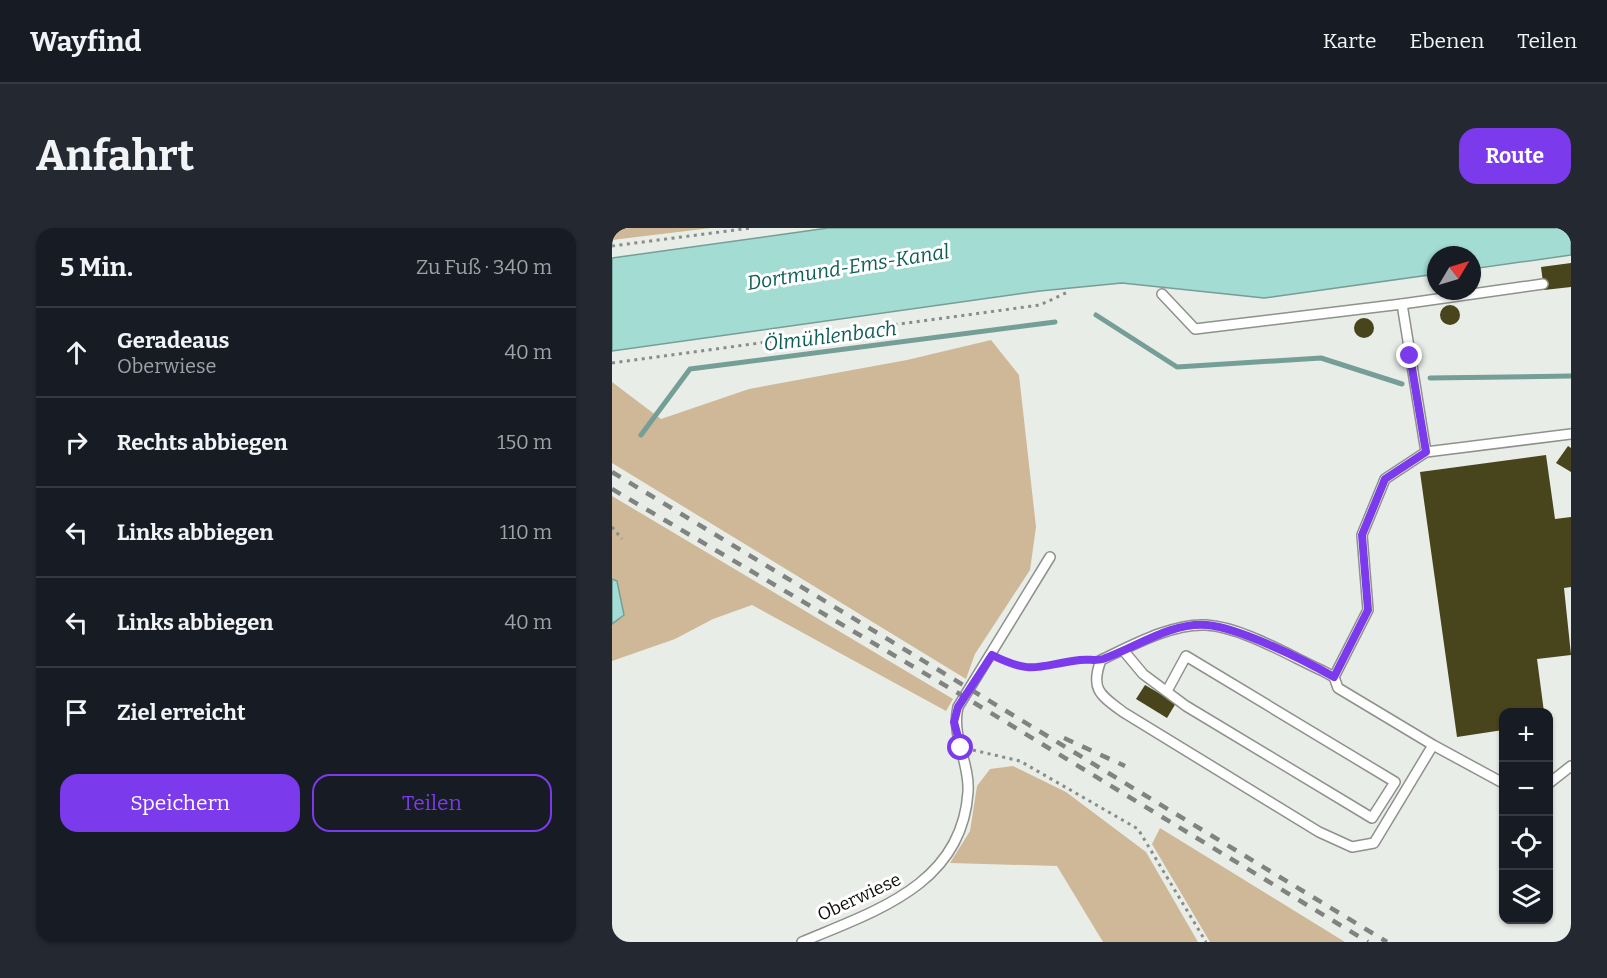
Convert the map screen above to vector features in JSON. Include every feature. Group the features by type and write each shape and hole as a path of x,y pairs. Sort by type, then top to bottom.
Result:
{"lane":[{"path":"1162,294 1195,329 1543,284"},
{"path":"1402,304 1426,452"},
{"path":"1334,677 1368,610 1362,535 1385,479 1426,452 1571,434"},
{"name":"Oberwiese","path":"802,942 913,891 939,866 961,836 969,791 954,722 958,707 1050,557"},
{"path":"1433,746 1374,843 1352,847 1319,832 1101,696 1095,677 1101,660 1159,633 1206,625 1235,632 1334,677 1338,688 1433,746 1499,781"},
{"path":"1123,650 1143,674 1186,706 1372,818 1395,782 1186,656 1167,691"},
{"path":"1553,780 1571,767"}],"path":[{"path":"612,246 752,228"},
{"path":"612,363 1018,309 1040,305 1068,292"},
{"path":"612,527 622,538"},
{"path":"992,655 1012,665 1029,669 1082,660 1101,660"},
{"path":"961,748 1020,761 1138,829 1206,942"}],"shaded area":[{"path":"612,228 711,228 612,240"},
{"path":"991,340 1019,375 1036,527 1030,570 975,654 966,679 612,463 612,382 661,419 749,389 907,360"},
{"path":"612,496 953,699 946,711 752,605 713,619 675,639 612,661 612,624 624,615 617,582 612,579"},
{"path":"1013,766 1066,792 1146,852 1198,942 1103,942 1057,866 950,863 970,831 977,786 990,769"},
{"path":"1160,828 1345,942 1210,942 1152,844"}],"water":[{"name":"Dortmund-Ems-Kanal","path":"828,228 1571,228 1571,255 1481,268 1481,246 1427,246 1427,275 1264,298 1122,283 1040,291 612,351 612,258"},
{"path":"612,579 617,581 624,615 612,624"}],"building":[{"path":"1571,263 1571,287 1544,290 1541,267"},
{"path":"1450,305 1457,308 1460,315 1457,322 1450,325 1443,322 1440,315 1443,308"},
{"path":"1364,318 1371,321 1374,328 1371,335 1364,338 1357,335 1354,328 1357,321"},
{"path":"1568,446 1571,448 1571,472 1556,463"},
{"path":"1546,455 1555,519 1571,517 1571,587 1564,588 1571,655 1537,659 1543,708 1499,708 1499,731 1457,737 1420,472"},
{"path":"1145,685 1176,703 1167,718 1136,699"}],"waterway":[{"name":"Ölmühlenbach","path":"1096,315 1177,367 1321,358 1402,384"},
{"name":"Ölmühlenbach","path":"641,435 690,369 1055,322"},
{"name":"Ölmühlenbach","path":"1430,378 1571,376"}],"railway":[{"path":"612,472 1387,942"},
{"path":"612,489 958,693 1368,942"},
{"path":"1064,738 1125,766"}],"route":[{"path":"961,748 954,722 958,707 992,655 1012,665 1029,669 1082,660 1101,660 1159,633 1206,625 1235,632 1334,677 1368,610 1362,535 1385,479 1426,452 1410,356"}]}
